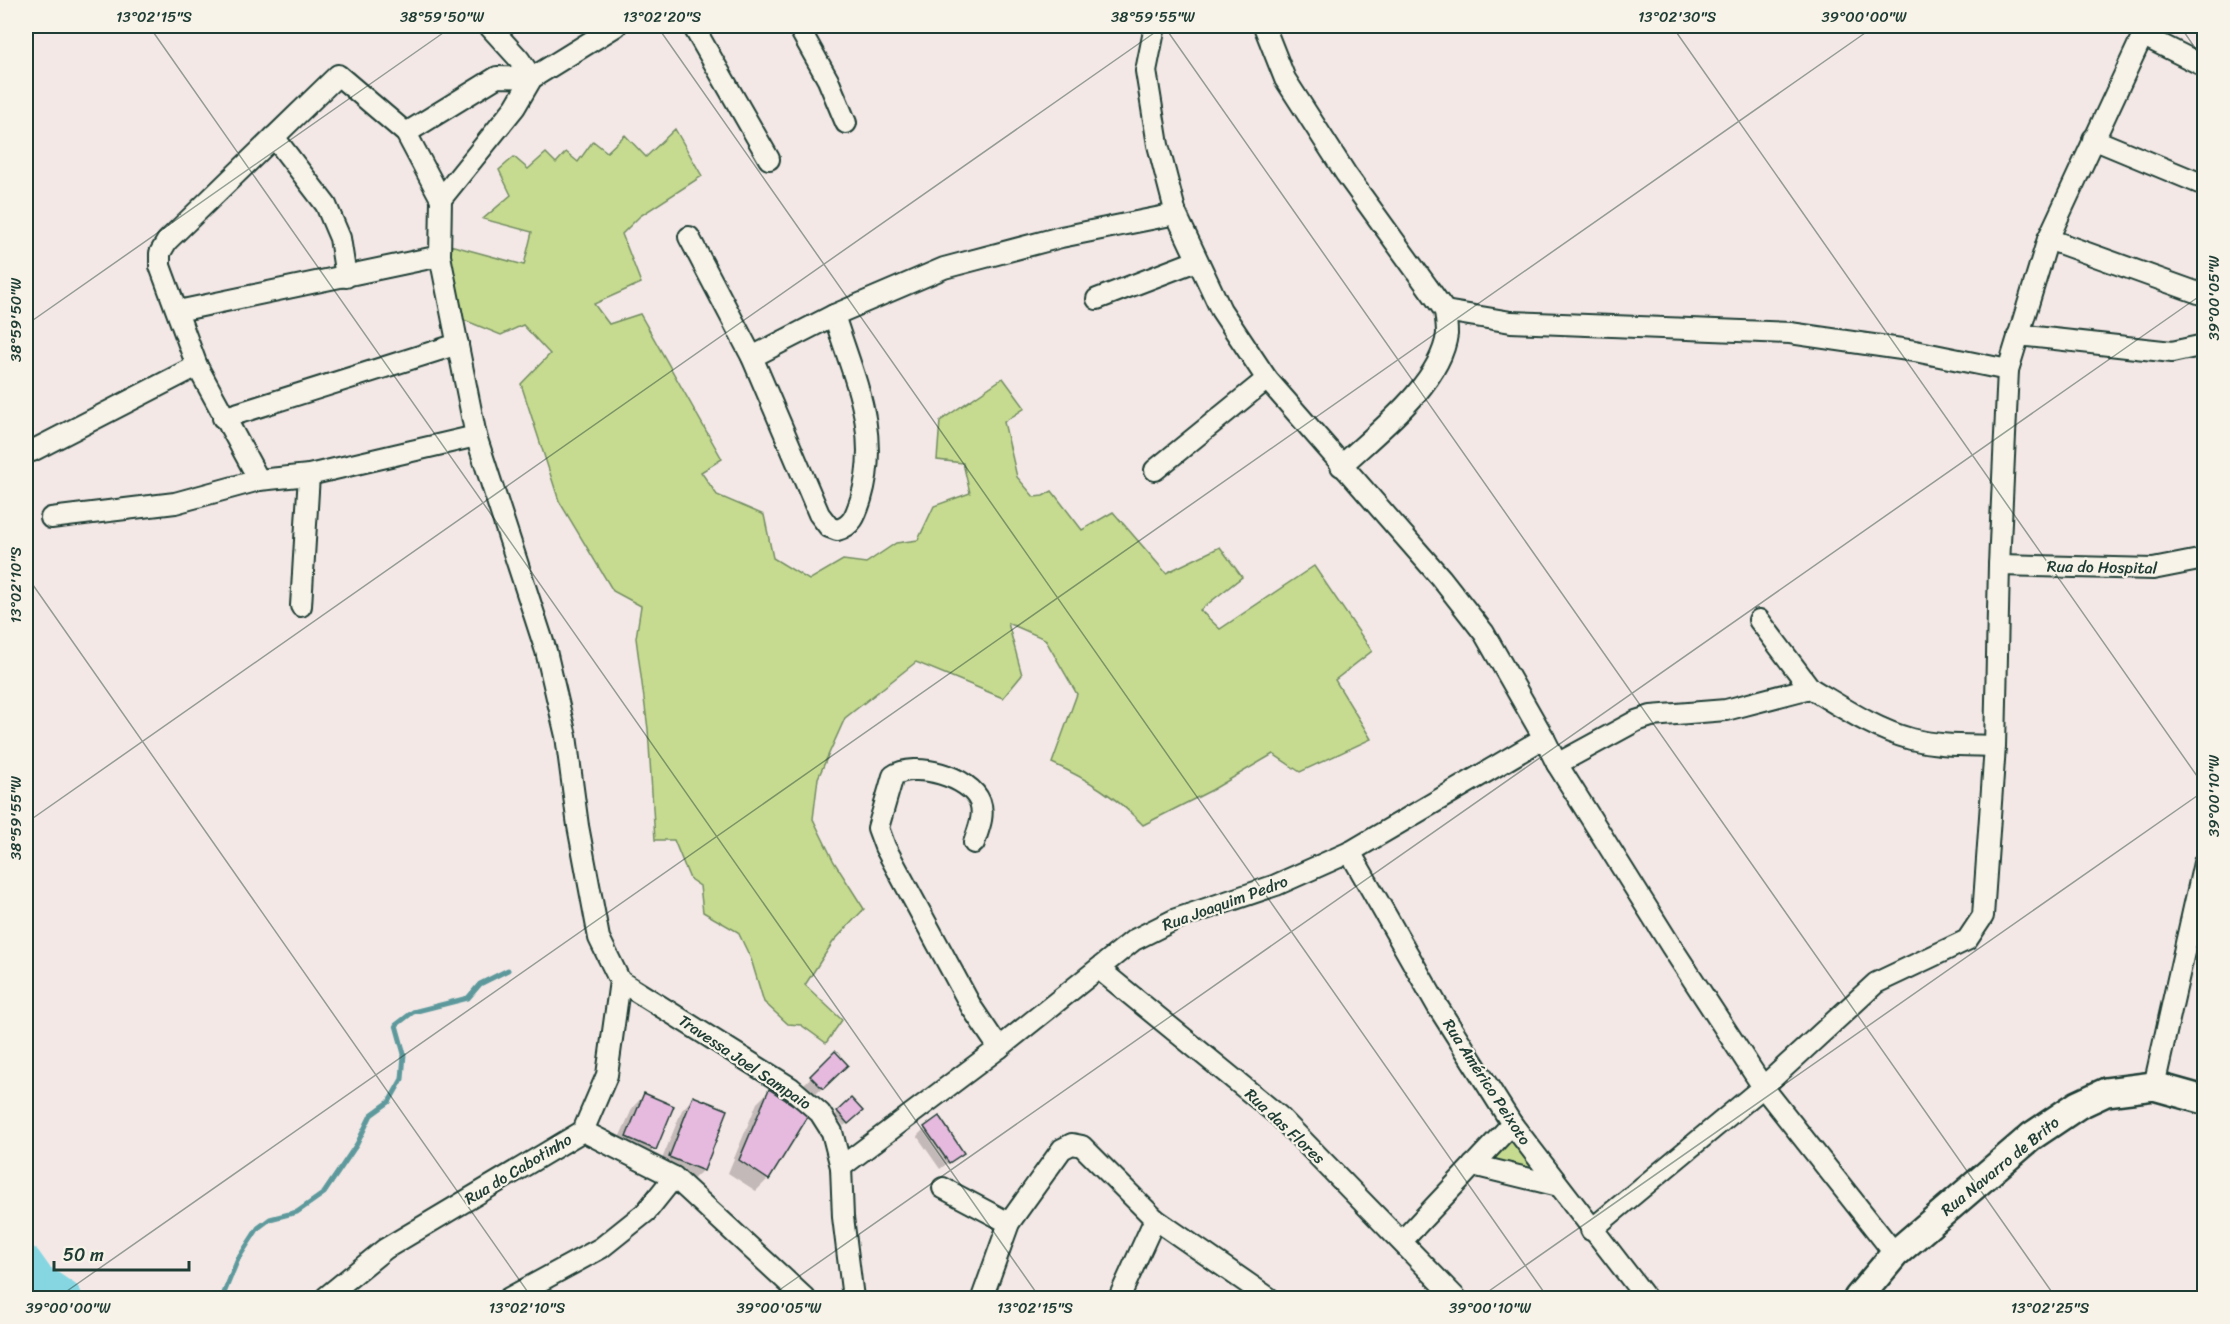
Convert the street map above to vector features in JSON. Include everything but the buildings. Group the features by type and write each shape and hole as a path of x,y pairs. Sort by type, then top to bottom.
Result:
{"main road":[{"name":"Rua Navarro de Brito","path":"1858,1299 1895,1254 2057,1118 2106,1092 2154,1086 2205,1100"}],"street":[{"path":"489,26 519,58 531,78"},
{"path":"441,199 515,107 531,78 616,26"},
{"path":"693,26 769,159"},
{"path":"798,26 828,80 846,123"},
{"path":"1155,26 1146,71 1158,145 1176,214 1196,261 1221,310 1268,379 1341,466 1442,578 1484,633 1557,764 1763,1087 1895,1254"},
{"path":"1264,26 1285,79 1346,174 1445,311 1447,334 1436,366 1415,395 1341,466"},
{"path":"1591,1230 1763,1087 1876,983 1967,940 1974,934 1983,916 1995,746 1999,565 2008,370 2048,239 2145,30 2205,66"},
{"path":"259,480 197,366 160,266 160,253 166,241 338,75 406,133 441,199 440,256 476,436 546,651 566,736 578,826 599,938 620,981"},
{"path":"406,133 496,77 531,78"},
{"path":"274,137 326,205 340,238 346,277"},
{"path":"2093,139 2205,185"},
{"path":"752,357 834,315 944,268 1061,237 1176,214"},
{"path":"689,237 752,357 819,514 829,527 837,530 845,528 857,512 868,475 870,452 867,424 834,315"},
{"path":"2048,239 2205,295"},
{"path":"178,311 440,256"},
{"path":"1097,299 1196,261"},
{"path":"1445,311 1511,322 1790,333 1915,351 2008,370"},
{"path":"2018,335 2172,352 2205,345"},
{"path":"224,418 458,344"},
{"path":"32,451 197,366"},
{"path":"1155,470 1268,379"},
{"path":"51,518 175,503 259,480 309,475 476,436"},
{"path":"301,606 309,475"},
{"name":"Rua do Hospital","path":"1999,565 2153,569 2205,559"},
{"path":"1759,620 1810,688 1877,726 1909,738 1936,744 1995,746"},
{"path":"1557,764 1636,721 1652,716 1726,710 1810,688"},
{"name":"Rua Joaquim Pedro","path":"841,1167 999,1048 1134,940 1176,919 1276,885 1350,852 1544,738"},
{"path":"974,843 982,814 979,801 971,788 949,776 910,768 893,776 879,828 885,847 972,1008 999,1048"},
{"name":"Rua Américo Peixoto","path":"1350,852 1438,1007 1512,1124 1646,1299"},
{"path":"2154,1086 2205,863"},
{"name":"Rua das Flores","path":"1099,969 1279,1116 1456,1299"},
{"name":"Rua do Cabotinho","path":"326,1297 385,1249 583,1131 607,1075 620,981"},
{"name":"Travessa Joel Sampaio","path":"620,981 807,1099 820,1113 832,1132 841,1167 843,1217 853,1299"},
{"path":"1402,1241 1512,1124"},
{"path":"583,1131 674,1177 801,1297"},
{"path":"982,1299 1009,1223 1062,1149 1072,1144 1082,1146 1155,1219 1269,1299"},
{"path":"1473,1165 1559,1186"},
{"path":"509,1299 601,1248 646,1212 674,1177"},
{"path":"943,1188 1009,1223"},
{"path":"1119,1299 1155,1219"}],"green space":[{"path":"675,129 702,176 640,216 622,234 641,283 594,304 609,324 640,314 722,459 701,472 717,495 764,515 773,558 809,580 843,560 866,563 896,543 918,540 934,506 970,493 963,463 937,460 940,421 1003,378 1025,408 1004,422 1017,477 1034,497 1043,496 1052,491 1082,530 1113,512 1166,573 1220,547 1242,577 1200,610 1220,629 1314,566 1372,651 1335,680 1371,739 1300,772 1273,754 1212,790 1143,825 1101,790 1052,763 1077,694 1045,639 1008,623 1022,675 1003,698 916,662 845,718 818,778 813,819 834,862 864,909 833,942 805,985 842,1020 826,1043 801,1025 788,1024 764,1002 751,959 738,932 703,912 700,886 690,879 674,840 655,840 648,729 636,638 641,606 613,591 559,501 521,384 550,354 523,325 501,335 459,318 450,245 524,265 532,232 483,219 511,195 499,170 514,157 528,169 546,153 556,163 566,152 578,162 593,141 607,152 625,135 646,157"},
{"path":"1511,1129 1541,1177 1483,1160"}],"waterway":[{"path":"222,1298 238,1259 258,1228 270,1219 297,1212 324,1193 357,1144 371,1115 389,1102 402,1079 404,1054 396,1025 413,1012 468,998 480,984 508,970"},
{"path":"26,1262 38,1279 66,1298"}]}
